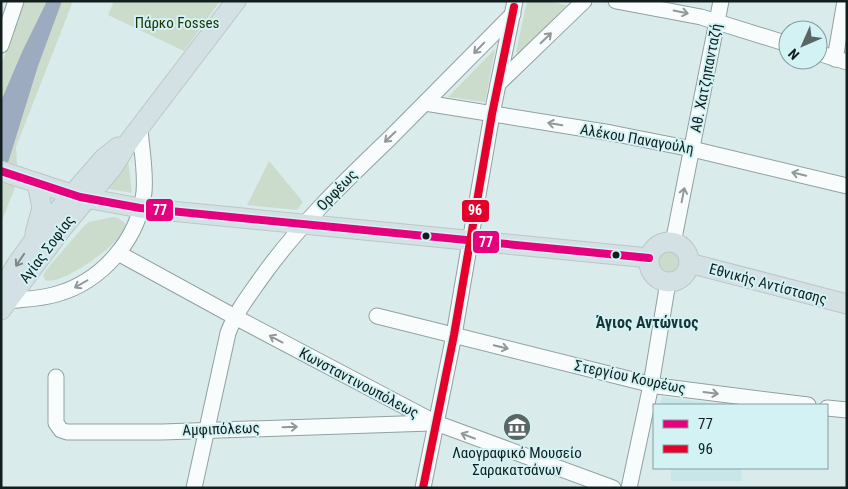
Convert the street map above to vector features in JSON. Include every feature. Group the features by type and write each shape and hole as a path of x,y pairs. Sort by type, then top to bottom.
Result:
{"main road":[{"name":"Αγίας Σοφίας","path":"3,301 32,242 79,196 113,167 135,133 236,1"},
{"path":"1,171 79,196 140,208 649,258"},
{"path":"28,180 42,208 32,242"},
{"name":"Αγίας Σοφίας","path":"3,301 26,277 64,226 79,196"},
{"path":"673,243 683,248 688,258 688,263 686,272 681,278 668,282 658,279 653,275 649,265 649,258 658,245 673,243"},
{"name":"Εθνικής Αντίστασης","path":"688,263 847,304"}],"street":[{"path":"1,45 16,1"},
{"path":"498,84 584,1"},
{"path":"616,1 685,13 778,41"},
{"name":"Αθ. Χατζηπανταζή","path":"673,243 721,1"},
{"path":"828,56 841,61 845,1"},
{"path":"423,488 454,335 492,114 514,7"},
{"name":"Ορφέως","path":"194,488 228,333 235,318 266,271 304,225 425,103 514,7"},
{"name":"Αλέκου Παναγούλη","path":"425,103 611,133 692,149 847,186"},
{"path":"3,301 40,298 62,293 101,271 118,253 131,232 140,208 144,184 135,133"},
{"name":"Κωνσταντινουπόλεως","path":"118,253 235,318 436,423 613,488"},
{"path":"26,277 40,298"},
{"path":"629,488 651,384 668,282"},
{"name":"Στεργίου Κουρέως","path":"377,316 651,384 801,404"},
{"name":"Αμφιπόλεως","path":"56,377 56,423 61,430 67,432 162,432 436,423"},
{"path":"393,424 396,403"},
{"path":"828,408 847,410"}],"shaded area":[{"path":"47,1 62,1 38,66 7,166 1,163 1,101"},
{"path":"662,397 719,404 660,404"},
{"path":"671,469 741,469 742,481 671,481"}],"green space":[{"path":"24,1 73,1 16,147 17,165 1,160 1,66"},
{"name":"Πάρκο Fosses","path":"114,1 220,1 184,51 108,15"},
{"path":"527,1 545,1 567,5 518,54 516,52"},
{"path":"495,49 485,102 448,97"},
{"path":"128,160 132,193 109,189 108,186"},
{"path":"269,161 303,202 297,210 247,205"},
{"path":"1,180 16,185 1,223"},
{"path":"113,217 125,223 123,231 116,240 78,270 53,280 45,280 43,276 46,270 84,226 89,222"},
{"path":"668,247 678,252 683,262 678,272 668,277 658,272 653,262 658,252"}],"transit line":[{"name":"96","path":"423,488 454,335 492,114 514,7"},
{"name":"77","path":"1,171 80,197 140,208 649,258"}],"place":[{"name":"Λαογραφικό Μουσείο Σαρακατσάνων","path":"517,427"}],"district":[{"name":"Άγιος Αντώνιος","path":"647,322"}]}
